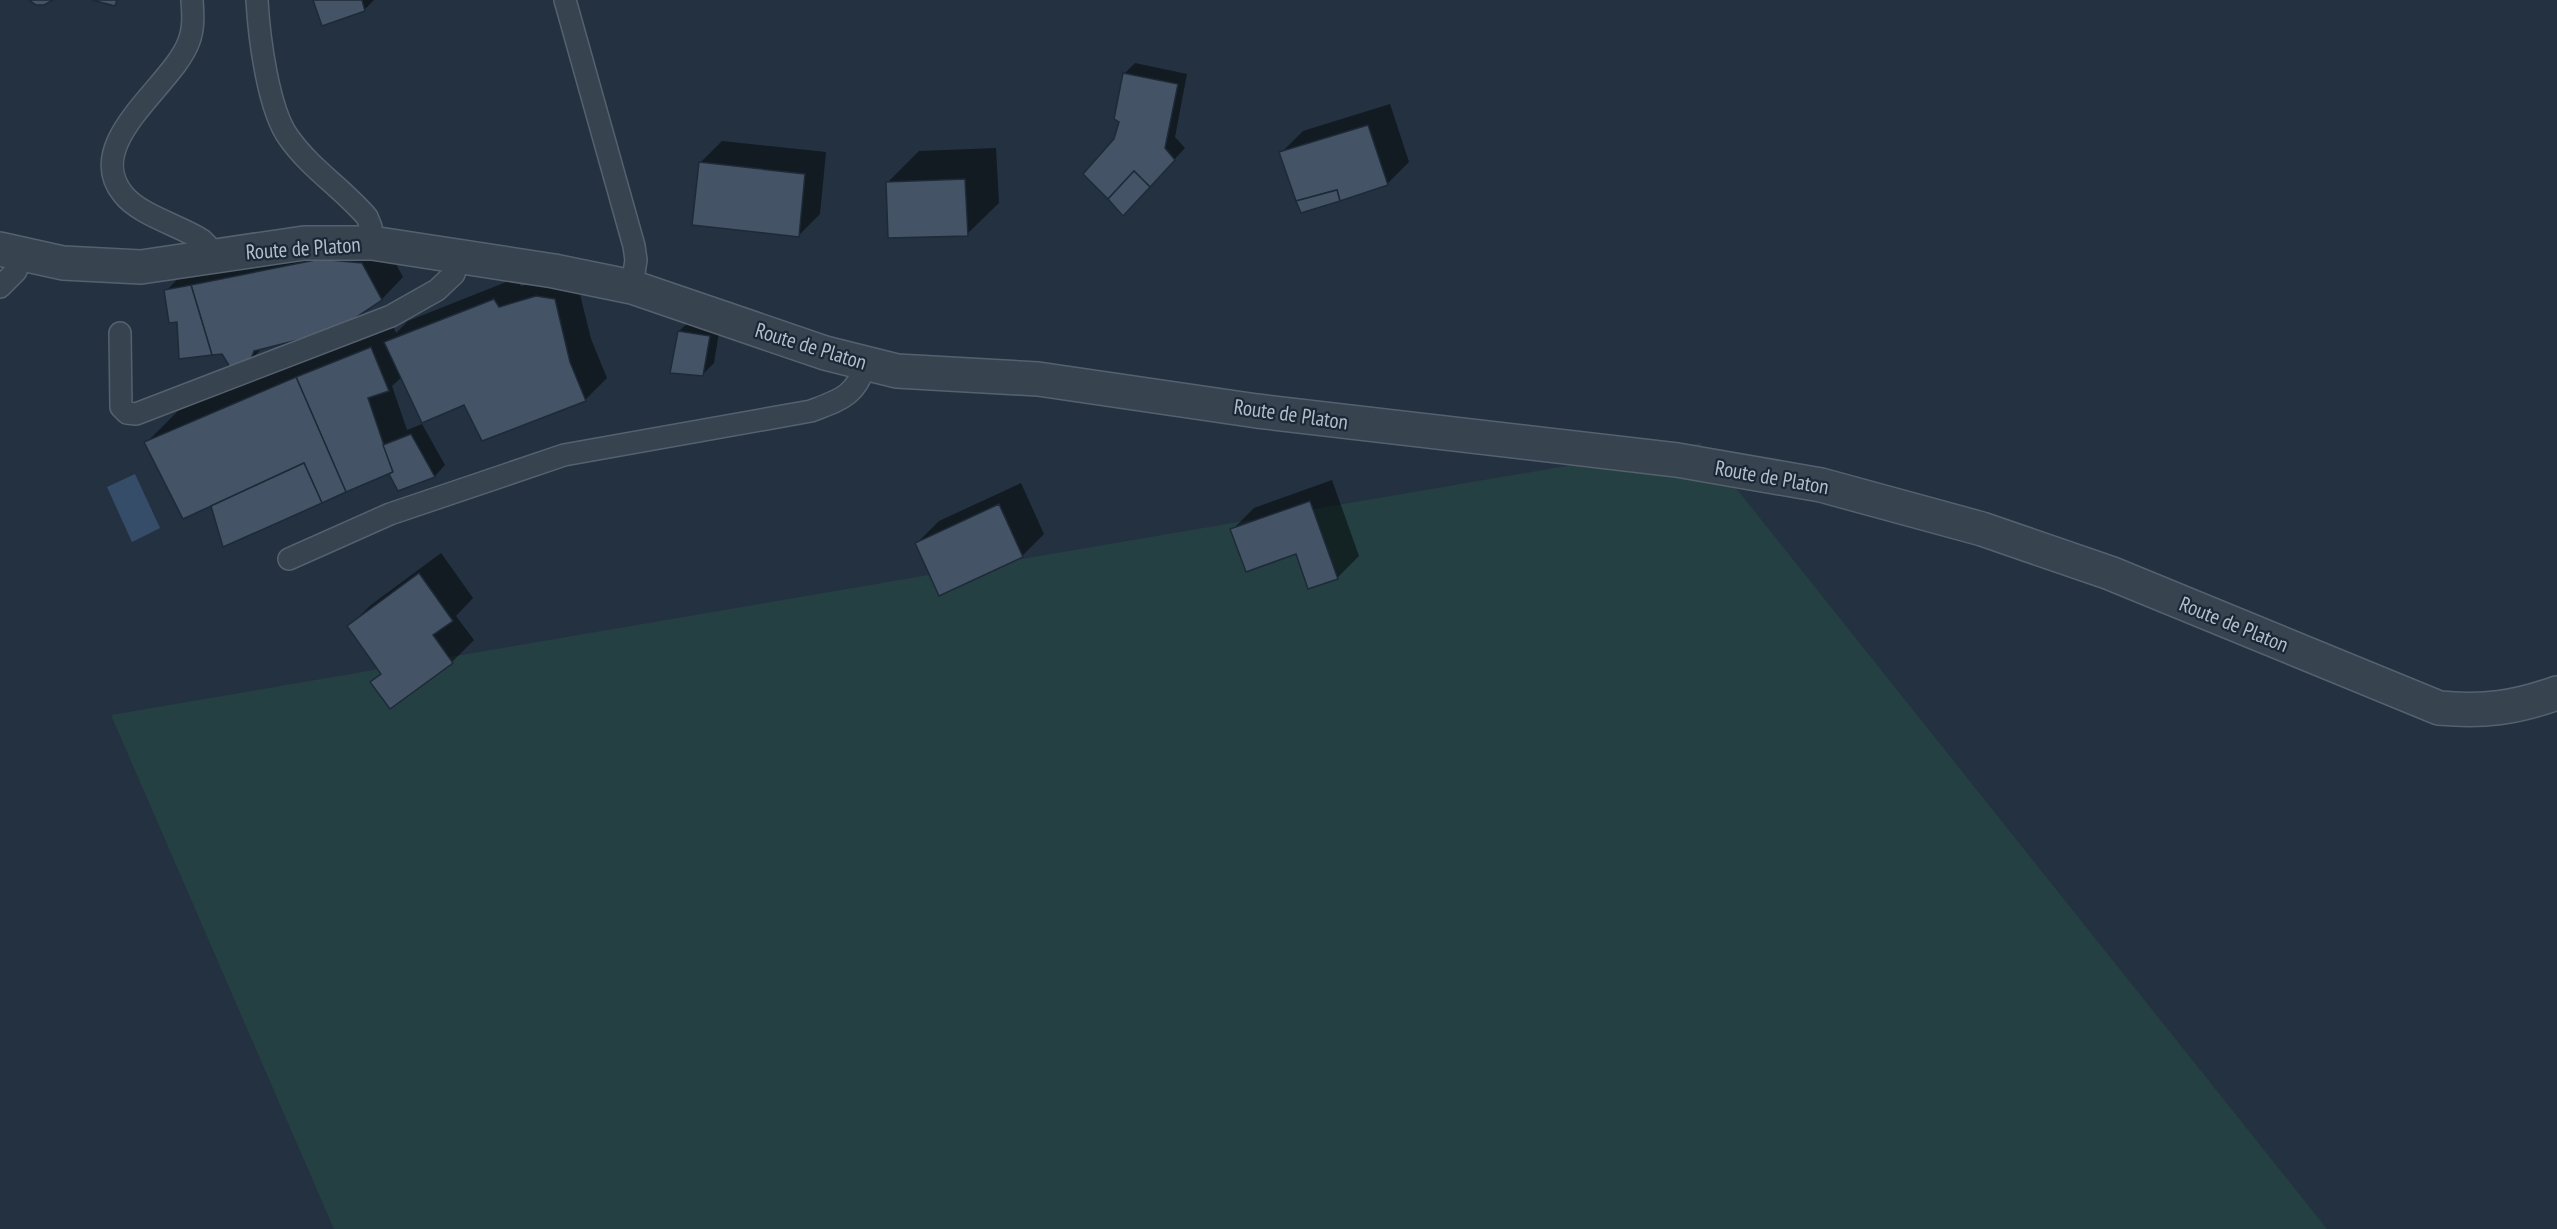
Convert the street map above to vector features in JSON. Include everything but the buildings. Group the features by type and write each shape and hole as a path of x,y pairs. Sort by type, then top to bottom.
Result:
{"street":[{"name":"Route de Platon","path":"10,251 63,263 141,267 304,243 372,243 632,287 825,353 897,371 1038,379 1257,411 1677,460 1821,484 1982,528 2110,573 2439,708 2475,711 2510,707 2557,693"}],"lane":[{"path":"192,0 193,24 189,42 181,58 140,107 121,136 112,159 113,176 122,194 135,205 202,240 207,245 208,257"},
{"path":"257,0 272,99 280,122 289,139 367,217 371,227 372,243"},
{"path":"565,0 634,246 636,260 632,287"},
{"path":"0,286 16,271 10,251"},
{"path":"120,333 121,407 127,412 136,414 391,316 437,290 454,274 459,256"},
{"path":"289,559 390,514 564,455 811,411 845,398 859,385 867,364"}],"green space":[{"path":"1700,443 2327,1229 334,1229 111,715"}],"water":[{"path":"135,474 160,528 132,542 107,487"}]}
